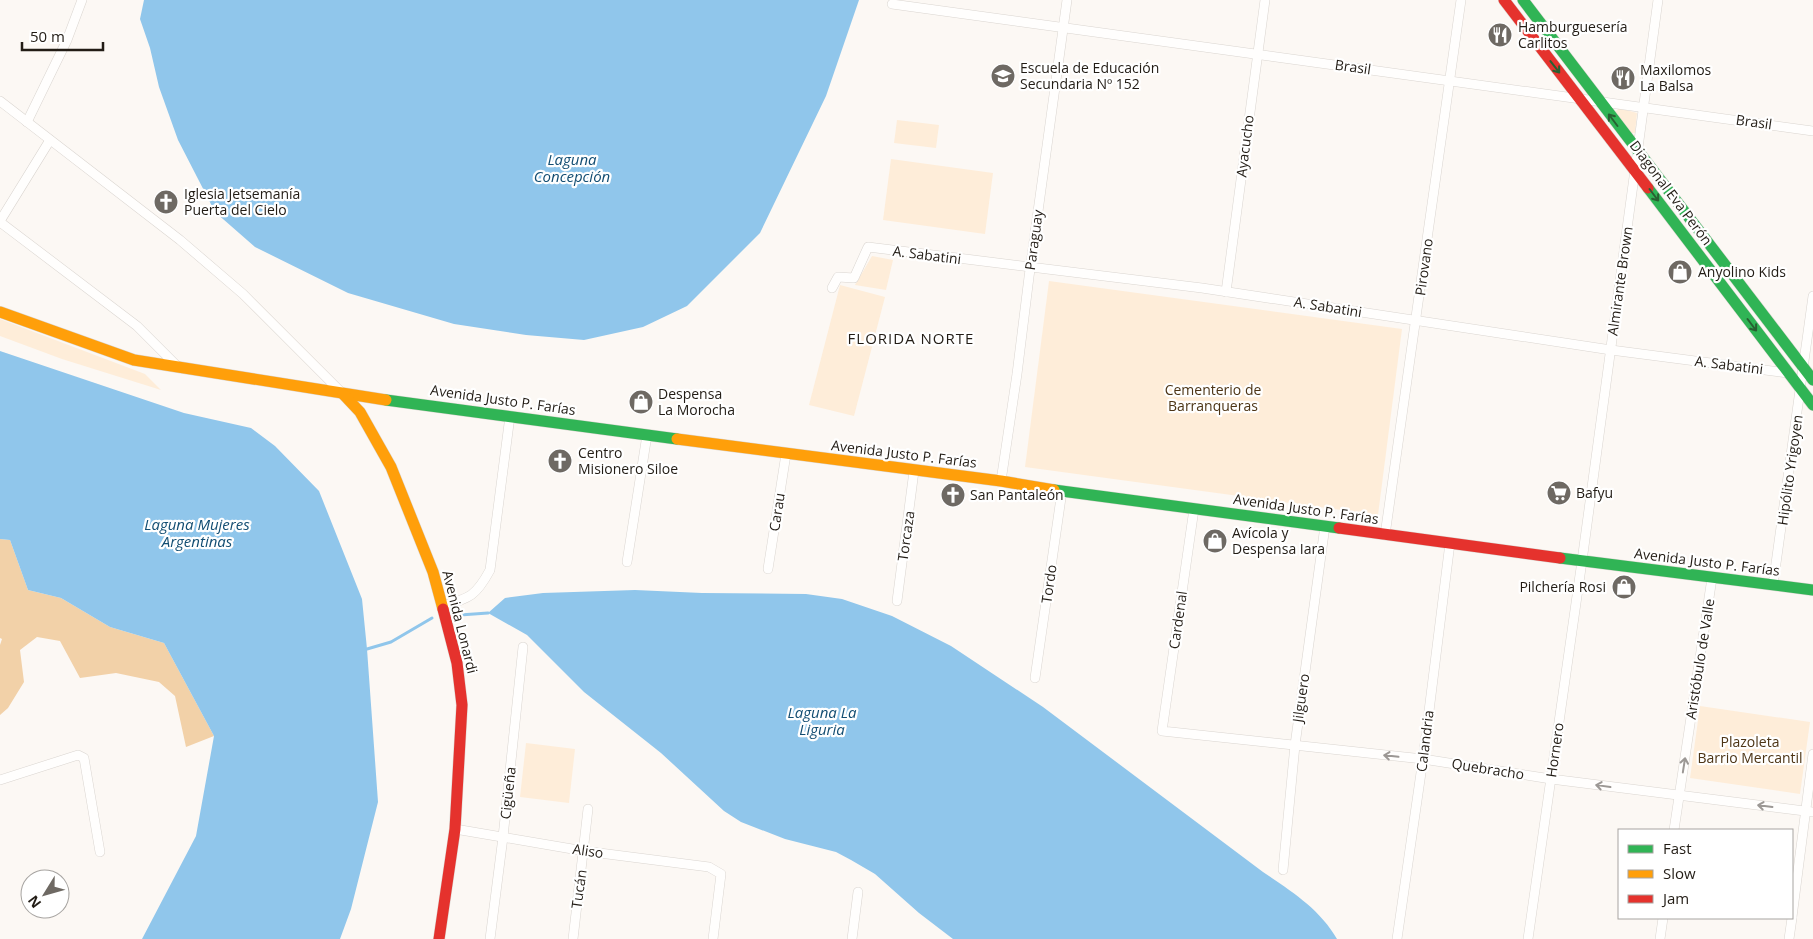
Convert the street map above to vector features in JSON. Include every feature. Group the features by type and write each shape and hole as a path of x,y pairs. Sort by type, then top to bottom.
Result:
{"street":[{"path":"27,122 67,40 82,0"},
{"name":"Paraguay","path":"1001,481 1067,0"},
{"name":"Ayacucho","path":"1226,292 1265,0"},
{"name":"Pirovano","path":"1386,535 1461,0"},
{"name":"Diagonal Eva Perón","path":"1504,0 1813,406"},
{"name":"Diagonal Eva Perón","path":"1523,0 1598,101 1813,380"},
{"name":"Almirante Brown","path":"1582,561 1658,0"},
{"name":"Brasil","path":"892,4 1813,131"},
{"path":"0,101 180,240 243,294 343,394"},
{"path":"50,140 0,221 137,326 178,367"},
{"name":"A. Sabatini","path":"832,288 838,277 854,278 868,247 1226,292 1611,350 1788,373"},
{"name":"Hipólito Yrigoyen","path":"1773,585 1813,296"},
{"name":"Avenida Justo P. Farías","path":"0,312 134,360 343,394 1001,481 1386,535 1813,590"},
{"name":"Avenida Lonardi","path":"343,394 360,412 391,467 415,524 443,606 457,663 462,705 455,829 439,939"},
{"path":"443,606 469,598 482,584 490,570 510,416"},
{"path":"628,562 647,435"},
{"name":"Carau","path":"768,569 786,454"},
{"name":"Torcaza","path":"897,601 914,471"},
{"name":"Tordo","path":"1035,678 1062,491"},
{"name":"Cardenal","path":"1162,731 1194,509"},
{"name":"Jilguero","path":"1283,870 1295,745 1325,526"},
{"name":"Calandria","path":"1397,939 1423,759 1450,543"},
{"name":"Hornero","path":"1528,939 1582,561"},
{"name":"Aristóbulo de Valle","path":"1674,829 1712,578"},
{"name":"Cigüeña","path":"490,939 504,837 523,646"},
{"name":"Quebracho","path":"1162,731 1423,759 1551,779 1810,812"},
{"path":"1793,912 1810,812 1813,754"},
{"path":"0,780 66,758 78,755 84,758 100,852"},
{"name":"Tucán","path":"573,939 588,809"},
{"name":"Aliso","path":"455,829 584,851 709,867 721,874 713,939"},
{"path":"852,939 858,892"},
{"path":"1660,939 1663,919"},
{"path":"1789,939 1792,919"}],"green space":[{"path":"1619,108 1637,113 1635,133 1629,133 1614,113"},
{"path":"897,120 939,125 936,148 894,143"},
{"path":"891,159 993,173 985,234 883,220"},
{"path":"872,256 893,260 886,290 855,285"},
{"name":"Cementerio de Barranqueras","path":"1049,281 1402,329 1378,515 1025,467"},
{"path":"840,285 885,297 854,416 809,405"},
{"path":"0,319 145,374 161,390 62,359 0,336"},
{"name":"Plazoleta Barrio Mercantil","path":"1700,706 1810,722 1800,794 1690,778"},
{"path":"526,743 575,749 569,803 520,797"}],"shaded area":[{"path":"0,539 10,540 28,590 61,598 110,627 164,643 214,736 186,747 175,696 159,682 116,673 80,678 60,641 37,637 20,650 24,682 8,708 0,715 0,645 2,639 0,638"}],"water":[{"name":"Laguna Concepción","path":"144,0 859,0 826,96 760,233 687,306 643,327 584,340 526,335 454,324 348,293 255,247 215,212 178,140 159,87 150,48 140,19"},
{"name":"Laguna Mujeres Argentinas","path":"0,351 184,413 251,428 275,446 319,491 362,599 378,802 351,909 340,939 142,939 196,836 214,736 164,643 110,627 61,598 28,590 10,540 0,539"},
{"name":"Laguna La Liguria","path":"635,590 806,594 842,599 892,616 951,646 1043,707 1304,901 1330,928 1337,939 953,939 919,913 875,874 851,860 836,852 785,839 741,822 724,811 661,753 584,692 527,635 488,613 505,598 543,593"}],"waterway":[{"path":"460,615 488,613"},
{"path":"367,649 391,642 432,618"}],"traffic: fast":[{"path":"1523,0 1813,380"},
{"path":"1648,188 1813,405"},
{"path":"386,400 677,439"},
{"path":"1054,490 1339,528"},
{"path":"1560,558 1813,590"}],"traffic: slow":[{"path":"0,312 134,360 386,400"},
{"path":"343,394 360,412 391,467 433,572 443,609"},
{"path":"677,439 1001,481 1054,490"}],"traffic: jam":[{"path":"1504,0 1648,188"},
{"path":"1339,528 1560,558"},
{"path":"439,939 455,829 462,705 457,663 443,609"}],"place":[{"name":"Hamburguesería Carlitos","path":"1500,35"},
{"name":"Escuela de Educación Secundaria Nº 152","path":"1003,76"},
{"name":"Maxilomos La Balsa","path":"1623,78"},
{"name":"Iglesia Jetsemanía Puerta del Cielo","path":"166,202"},
{"name":"Anyolino Kids","path":"1680,272"},
{"name":"Despensa La Morocha","path":"641,402"},
{"name":"Centro Misionero Siloe","path":"560,461"},
{"name":"Bafyu","path":"1559,493"},
{"name":"San Pantaleón","path":"953,495"},
{"name":"Avícola y Despensa Iara","path":"1215,541"},
{"name":"Pilchería Rosi","path":"1624,587"}],"district":[{"name":"FLORIDA NORTE","path":"911,339"}]}
